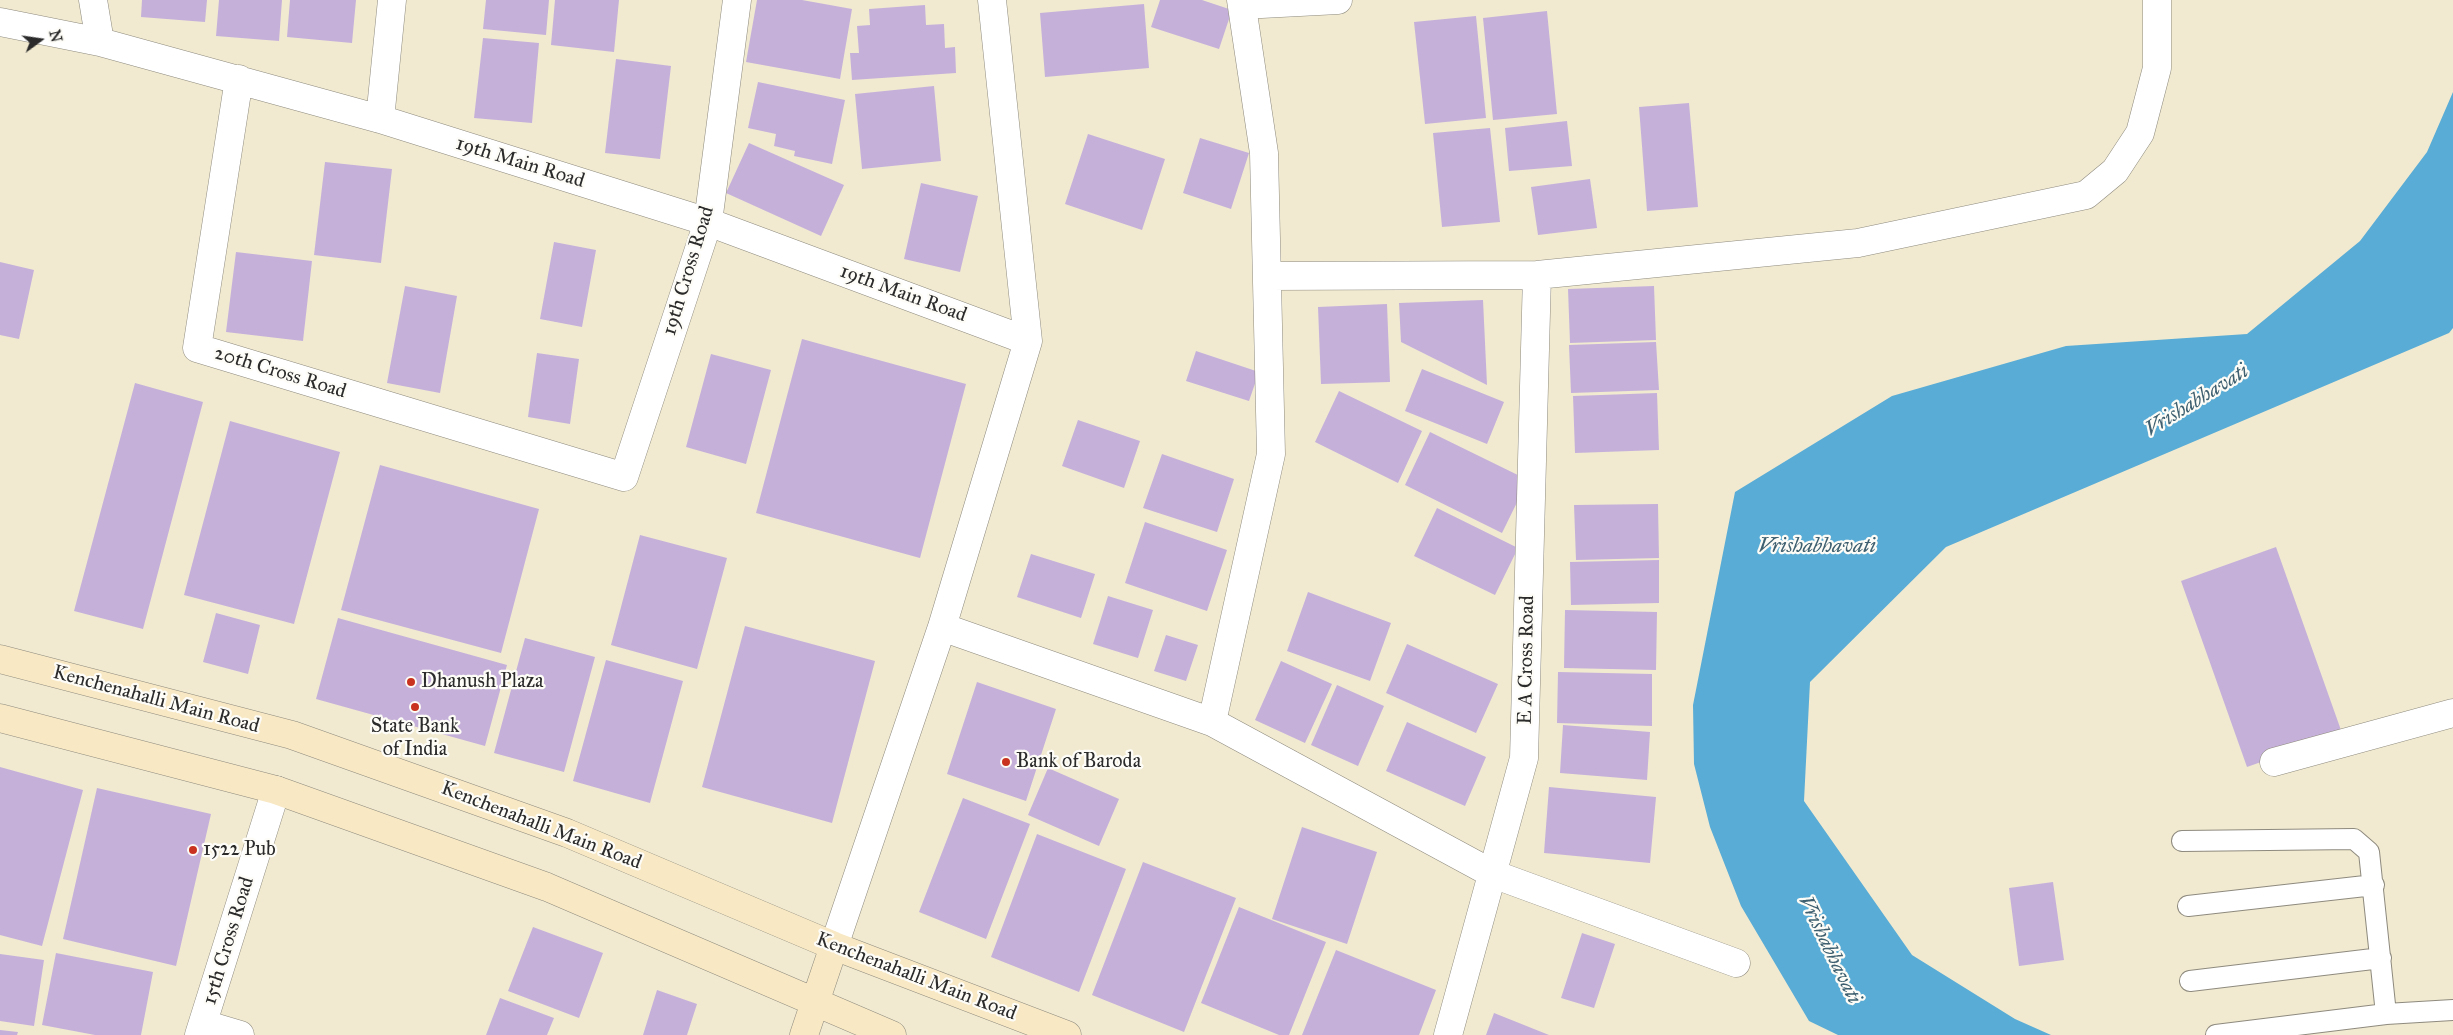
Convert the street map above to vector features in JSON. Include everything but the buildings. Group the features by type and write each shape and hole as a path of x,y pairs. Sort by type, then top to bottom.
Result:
{"main road":[{"name":"Kenchenahalli Main Road","path":"0,659 292,735 567,833 834,946 1067,1035"},
{"path":"0,718 276,790 548,887 892,1035"},
{"path":"804,1035 834,946"}],"street":[{"path":"93,0 100,42"},
{"path":"380,119 392,0"},
{"name":"19th Cross Road","path":"624,478 708,222 737,0"},
{"path":"834,946 942,626 1028,341 992,0"},
{"path":"1212,722 1271,454 1264,153 1242,2 1338,0"},
{"path":"1267,276 1537,275 1858,243 2086,195 2115,171 2140,132 2157,68 2157,0"},
{"name":"19th Main Road","path":"0,22 100,42 380,119 708,222 1028,341"},
{"name":"20th Cross Road","path":"239,79 197,348 624,478"},
{"name":"E A Cross Road","path":"1448,1035 1524,758 1537,275"},
{"path":"942,626 1212,722 1493,874 1736,963"},
{"path":"2274,762 2453,713"},
{"name":"15th Cross Road","path":"201,1029 276,790"},
{"path":"201,1029 240,1035"}],"lane":[{"path":"2182,841 2354,839 2369,852 2374,884 2386,1014"},
{"path":"2188,906 2374,884"},
{"path":"2190,981 2381,958"},
{"path":"2216,1035 2386,1014 2453,1010"}],"water":[{"name":"Vrishabhavati","path":"2453,92 2453,328 2449,333 1946,547 1810,682 1804,801 1912,955 2015,1019 2051,1035 1838,1035 1809,1021 1741,906 1710,827 1694,764 1693,705 1735,492 1892,396 2066,346 2247,334 2360,241 2427,152"}],"place":[{"name":"Dhanush Plaza","path":"411,682"},
{"name":"State Bank of India","path":"415,707"},
{"name":"Bank of Baroda","path":"1006,762"},
{"name":"1522 Pub","path":"193,850"}]}
